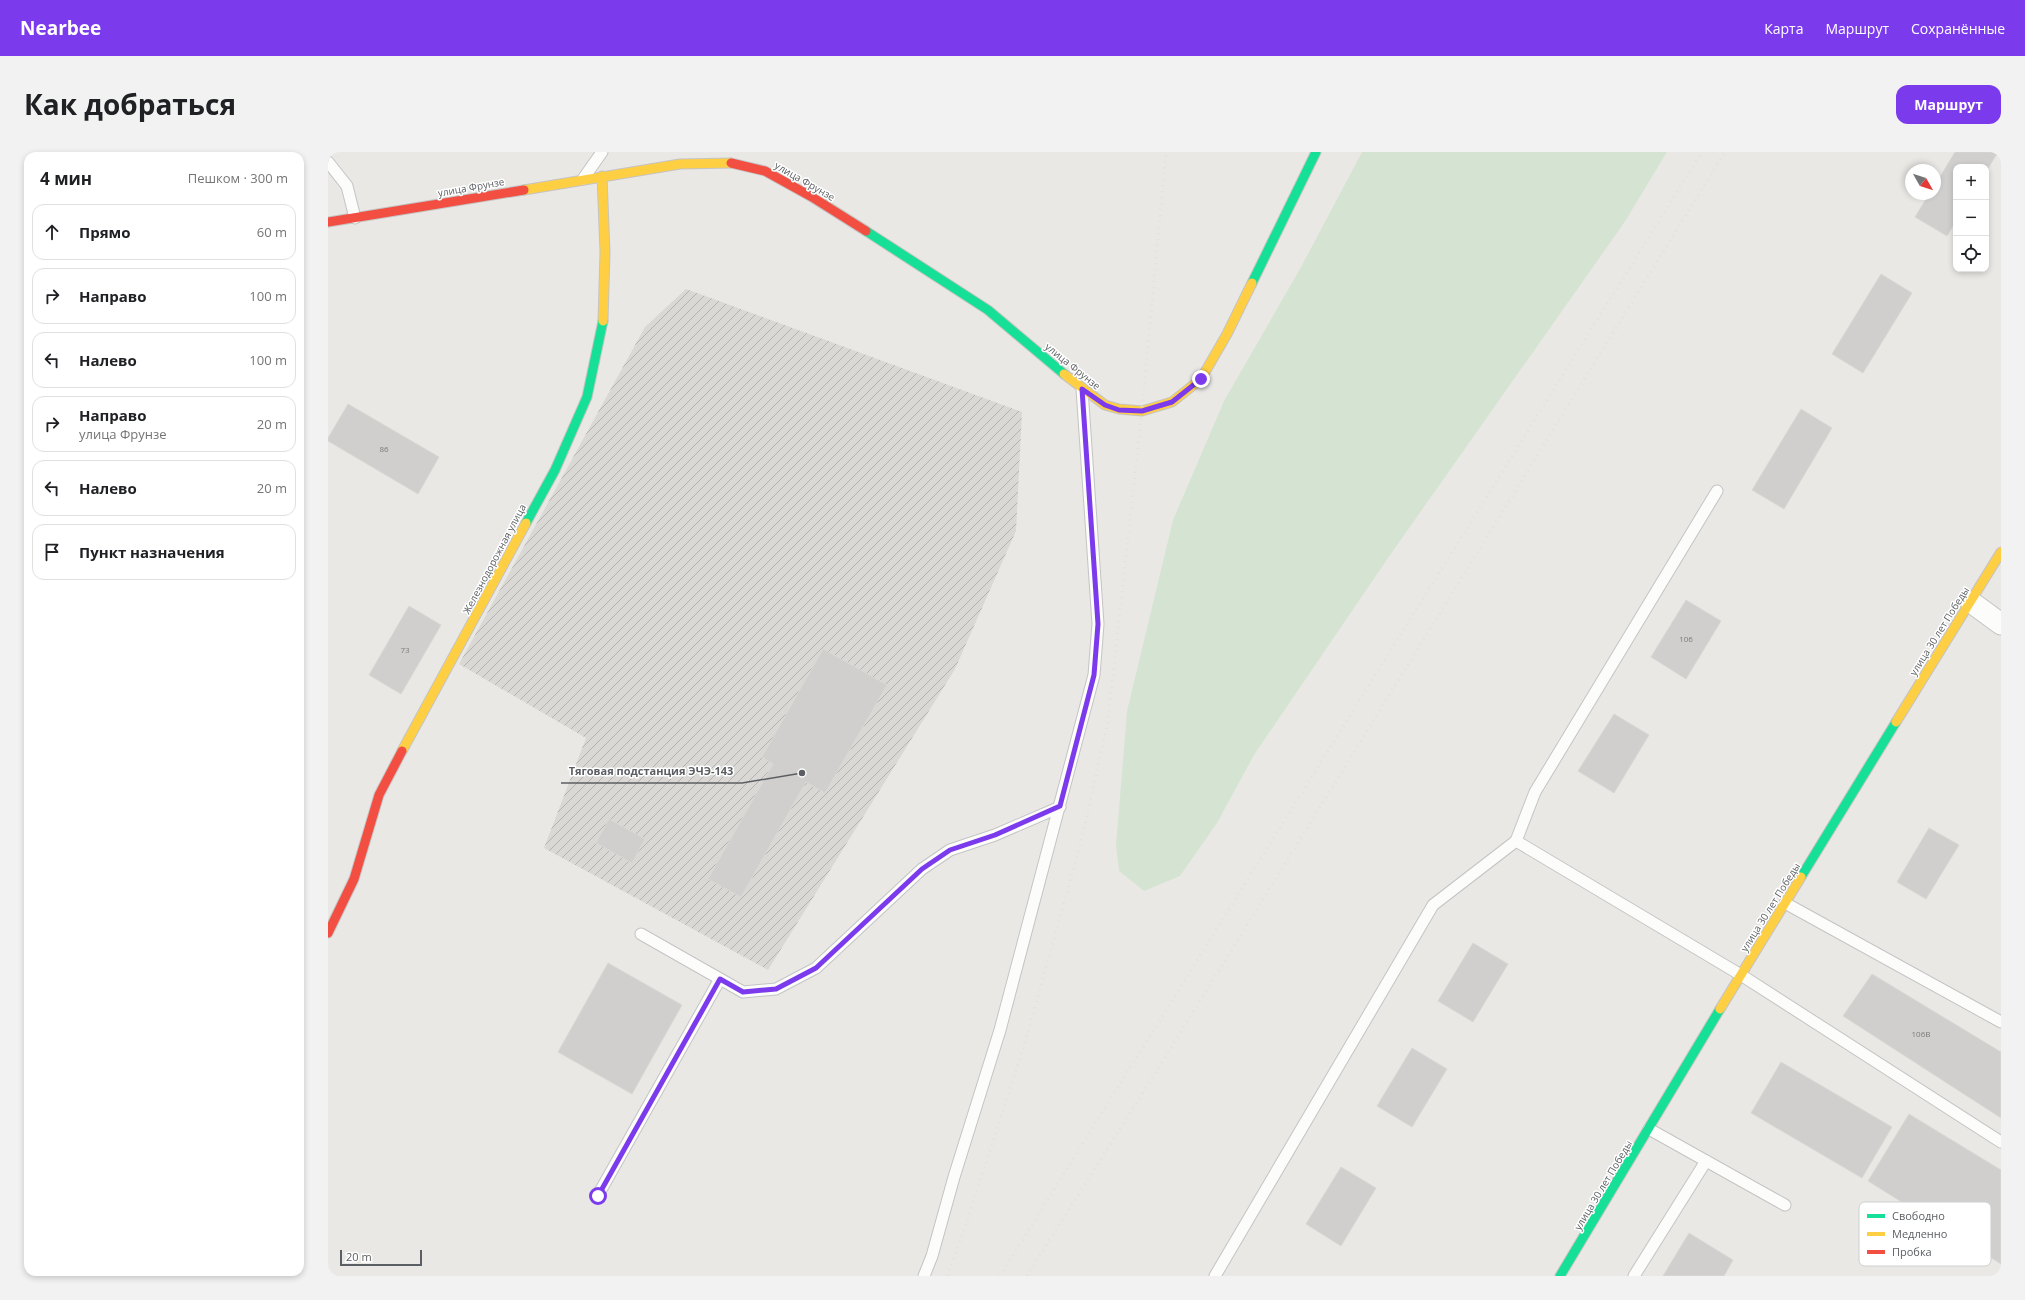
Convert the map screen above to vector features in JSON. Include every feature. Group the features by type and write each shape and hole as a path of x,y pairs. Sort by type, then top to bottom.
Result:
{"street":[{"name":"улица Фрунзе","path":"328,222 680,164 727,162 765,171 812,197 988,310 1082,389 1105,405 1119,410 1142,411 1172,402 1201,379 1228,334 1316,152"},
{"name":"Железнодорожная улица","path":"328,933 354,878 379,795 408,736 447,669 555,470 587,397 603,323 605,252 602,176"},
{"name":"улица 30 лет Победы","path":"1560,1276 1741,975 2001,552"},
{"path":"1970,602 2001,624"}],"lane":[{"path":"583,179 602,152"},
{"path":"328,162 347,186 355,218"},
{"path":"924,1276 1000,1030 1094,675 1098,624 1082,389"},
{"path":"1215,1276 1433,905 1516,841 1535,792 1717,491"},
{"path":"641,934 743,992 776,989 816,968 922,869 950,850 995,835 1060,806"},
{"path":"1516,841 1741,975 2001,1142"},
{"path":"1785,903 2001,1022"},
{"path":"598,1196 720,979"},
{"path":"1649,1129 1785,1205"},
{"path":"1634,1276 1706,1161"}],"shaded area":[{"path":"686,289 1022,412 1016,531 955,669 768,970 544,848 586,738 459,664 645,327"}],"green space":[{"path":"1362,152 1667,152 1624,223 1388,558 1254,755 1217,823 1180,876 1144,891 1119,871 1116,845 1127,711 1173,520 1224,401 1301,267"}],"building":[{"path":"1955,152 1998,152 1989,167 1989,164 1953,164 1953,226 1947,236 1915,217 1925,200 1941,200 1941,175"},
{"path":"1881,274 1912,293 1863,373 1832,354"},
{"path":"348,404 439,457 418,494 328,441 328,438"},
{"path":"1801,409 1832,428 1784,509 1752,490"},
{"path":"1686,600 1721,621 1686,679 1651,657"},
{"path":"409,606 441,625 401,694 369,675"},
{"path":"823,649 887,685 825,793 806,782 741,897 708,879 773,764 762,757"},
{"path":"1614,714 1649,735 1614,793 1578,771"},
{"path":"609,819 645,839 632,863 596,843"},
{"path":"1929,828 1959,845 1926,899 1897,882"},
{"path":"1473,943 1508,964 1473,1022 1438,1001"},
{"path":"608,963 682,1005 632,1094 558,1052"},
{"path":"1872,974 2001,1052 2001,1118 1843,1016"},
{"path":"1412,1048 1447,1069 1412,1127 1377,1106"},
{"path":"1781,1062 1892,1127 1862,1178 1751,1113"},
{"path":"1909,1114 2001,1170 2001,1264 1991,1258 1991,1202 1902,1202 1868,1181"},
{"path":"1341,1167 1376,1188 1341,1246 1306,1224"},
{"path":"1689,1233 1733,1260 1724,1276 1663,1276"}],"railway":[{"path":"947,1276 968,1219 1025,1042 1082,838 1108,721 1142,411 1166,152"},
{"path":"1000,1276 1702,152"},
{"path":"1027,1276 1156,1072 1725,152"}],"traffic: fast":[{"path":"1252,283 1316,152"},
{"path":"866,231 988,310 1064,374"},
{"path":"526,523 555,470 587,397 603,321"},
{"path":"1801,877 1896,722"},
{"path":"1560,1276 1720,1009"}],"traffic: slow":[{"path":"524,190 680,164 731,163"},
{"path":"602,176 605,252 603,321"},
{"path":"1064,374 1105,405 1119,409 1142,411 1172,402 1201,379 1227,334 1252,283"},
{"path":"402,751 526,523"},
{"path":"1896,722 2001,552"},
{"path":"1720,1009 1801,877"}],"traffic: jam":[{"path":"731,163 765,171 812,197 866,231"},
{"path":"328,222 524,190"},
{"path":"328,933 354,879 379,795 402,751"}],"place":[{"name":"Тяговая подстанция ЭЧЭ-143","path":"802,773"}],"route":[{"path":"598,1196 720,979 743,992 776,989 816,968 922,869 950,850 995,835 1060,806 1094,675 1098,624 1091,541 1082,389 1105,405 1119,410 1142,411 1172,402 1201,379"}]}
